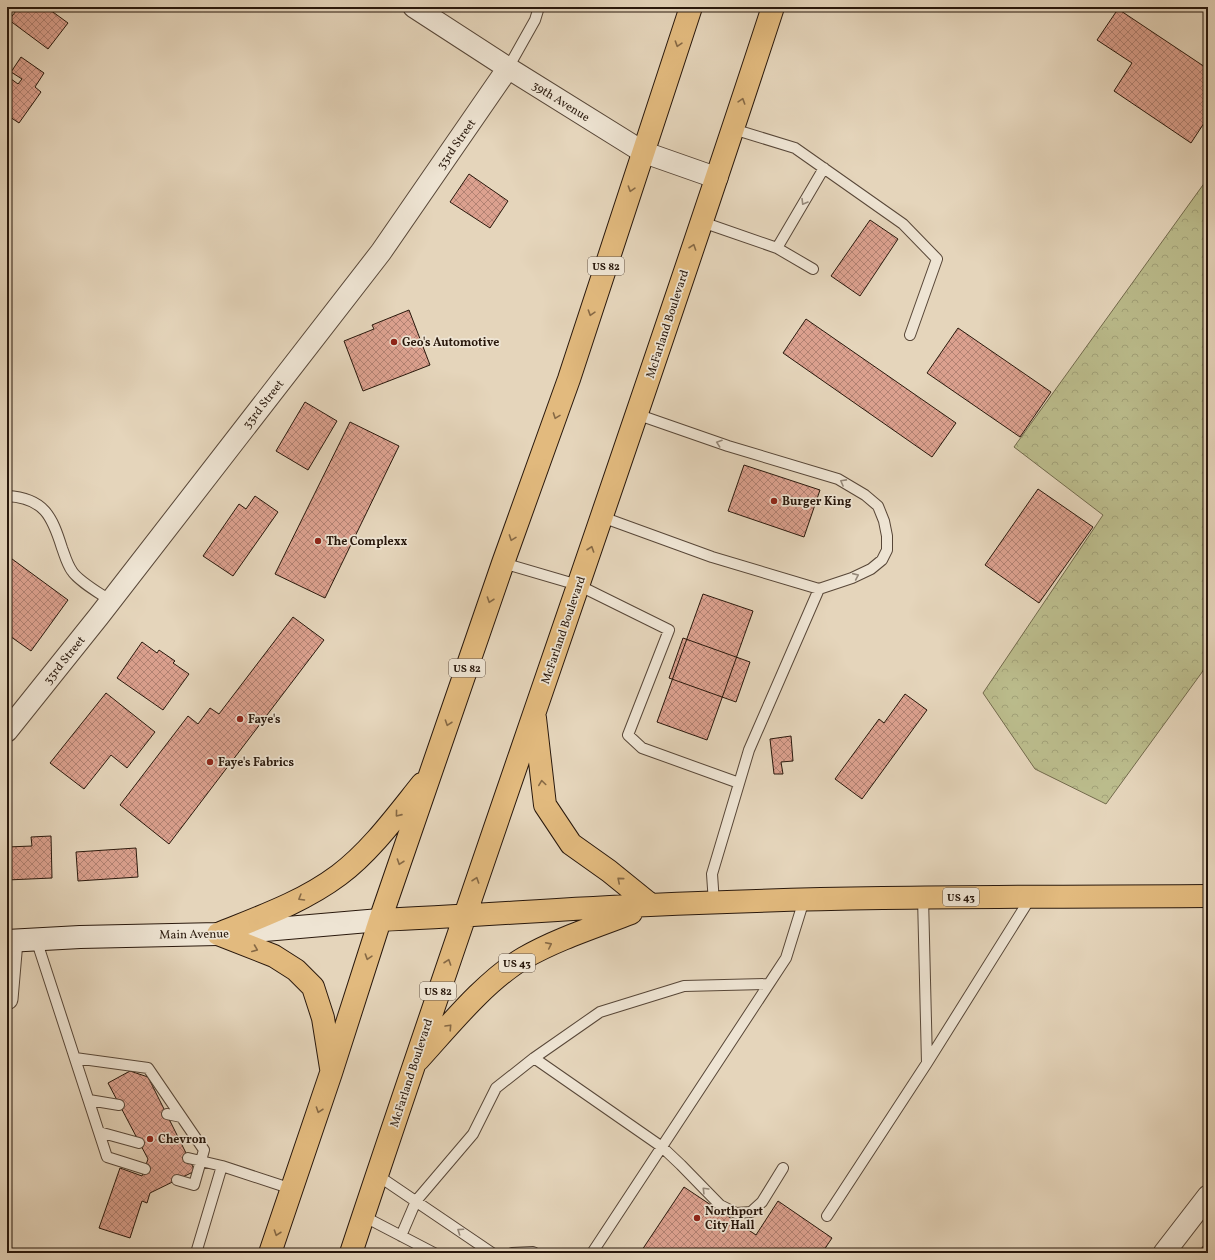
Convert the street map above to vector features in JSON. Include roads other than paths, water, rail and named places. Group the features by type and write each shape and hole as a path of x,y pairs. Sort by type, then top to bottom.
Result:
{"highway":[{"name":"US 82","path":"380,920 503,563 569,379 691,7"},
{"name":"McFarland Boulevard","path":"351,1253 463,917 602,517 702,222 773,7"},
{"path":"534,713 545,805 571,844 609,871 650,905"},
{"path":"218,934 297,901 340,875 375,842 431,773"},
{"name":"US 43","path":"380,920 463,917 650,905 804,900 923,897 1208,896"},
{"name":"US 43","path":"413,1065 489,984 523,958 555,942 650,905"},
{"path":"270,1253 331,1073 380,920"},
{"path":"218,934 274,956 296,970 313,987 323,1018 331,1073"}],"main road":[{"name":"Main Avenue","path":"9,941 150,935 218,934 380,920"}],"street":[{"name":"39th Avenue","path":"414,7 508,68 643,152 716,178"},
{"name":"33rd Street","path":"7,731 111,601 381,252 508,68"},
{"path":"7,999 9,941"},
{"path":"1164,1253 1208,1196"}],"lane":[{"path":"508,68 534,20 539,7"},
{"path":"733,129 795,148 903,224 937,259 910,335"},
{"path":"777,248 824,168"},
{"path":"702,222 777,248 813,269"},
{"path":"602,517 712,557 819,589 852,578 871,569 882,560 887,550 887,536 884,521 878,506 865,495 838,479 728,446 636,414"},
{"path":"7,496 29,500 38,504 44,509 50,519 67,564 72,573 111,601"},
{"path":"503,563 578,585 669,630 628,736 642,748 739,783"},
{"path":"714,903 712,874 749,750 819,589"},
{"path":"923,897 927,1063"},
{"path":"826,1216 927,1063 1031,897"},
{"path":"592,1253 786,958 804,900"},
{"path":"36,939 107,1157 144,1169"},
{"path":"400,1236 416,1202 474,1134 496,1088 534,1058 600,1012 684,986 768,984"},
{"path":"75,1058 148,1068 204,1150 194,1185 177,1180"},
{"path":"534,1058 662,1147 720,1205 736,1213 751,1212 762,1202 783,1168"},
{"path":"88,1100 119,1105"},
{"path":"166,1114 181,1118"},
{"path":"99,1132 139,1143"},
{"path":"188,1158 222,1166 292,1189"},
{"path":"196,1253 222,1166"},
{"path":"377,1174 492,1253"},
{"path":"363,1216 434,1253"},
{"path":"512,1253 535,1253"}],"place":[{"name":"Geo's Automotive","path":"394,342"},
{"name":"Burger King","path":"774,501"},
{"name":"The Complexx","path":"318,541"},
{"name":"Faye's","path":"240,719"},
{"name":"Faye's Fabrics","path":"210,762"},
{"name":"Chevron","path":"150,1139"},
{"name":"Northport City Hall","path":"697,1218"}]}
